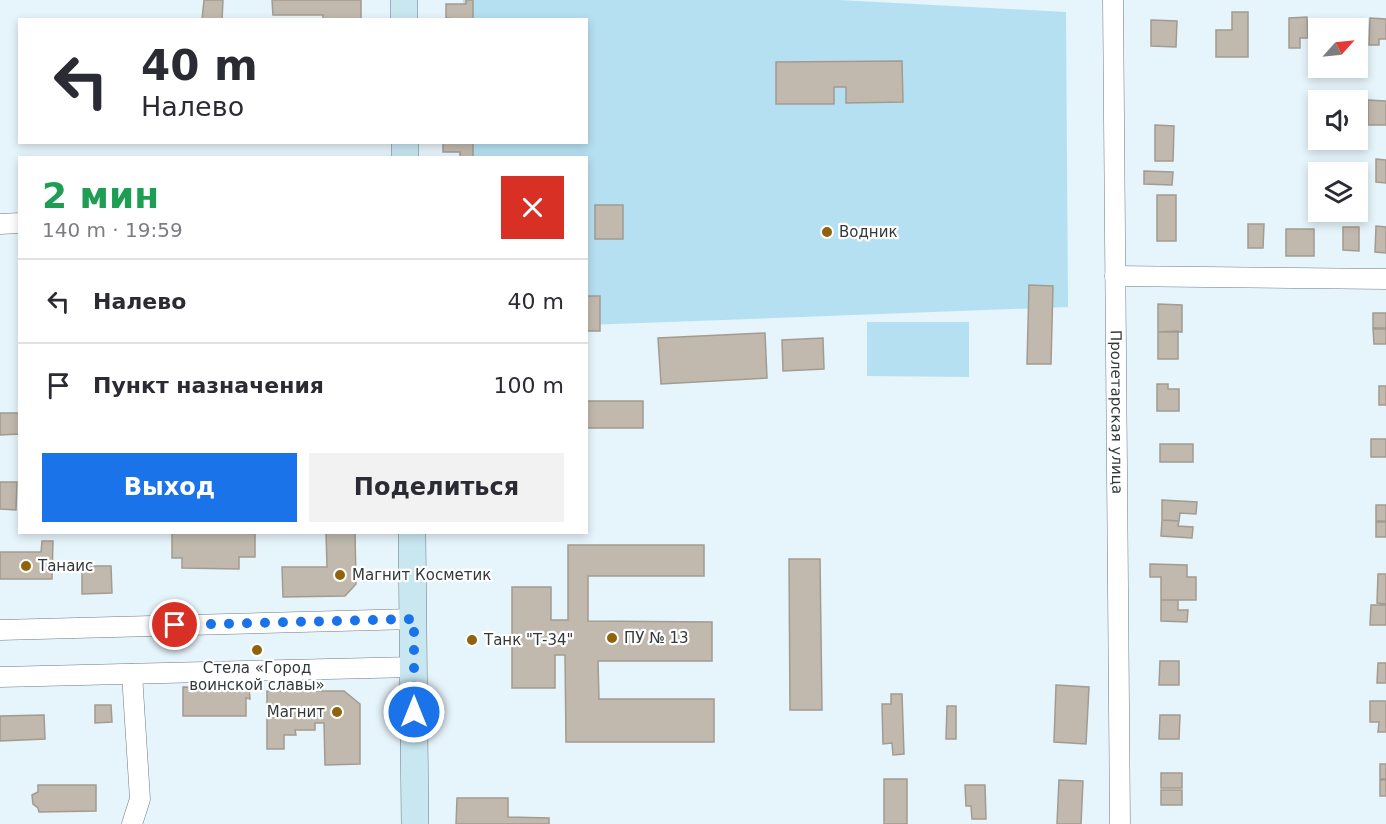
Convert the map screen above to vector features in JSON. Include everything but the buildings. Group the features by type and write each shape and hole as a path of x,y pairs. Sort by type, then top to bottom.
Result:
{"main road":[{"path":"404,0 404,18"},
{"path":"412,534 415,824"}],"street":[{"name":"Пролетарская улица","path":"1113,0 1120,824"},
{"path":"0,224 18,223"},
{"path":"1115,276 1386,279"},
{"path":"0,630 414,619"},
{"path":"0,677 414,667"},
{"path":"132,674 140,800 132,824"}],"shaded area":[{"name":"Водник","path":"463,0 839,0 1066,12 1068,307 588,325 588,156 469,156 468,144 588,144 588,18 464,18"},
{"path":"867,322 969,322 969,377 867,376"}],"place":[{"name":"Водник","path":"827,232"},
{"name":"Танаис","path":"26,566"},
{"name":"Магнит Косметик","path":"340,575"},
{"name":"ПУ № 13","path":"612,638"},
{"name":"Танк \"Т-34\"","path":"472,640"},
{"name":"Стела «Город воинской славы»","path":"257,650"},
{"name":"Магнит","path":"337,712"}],"route":[{"path":"175,625 414,619 414,712"}]}
